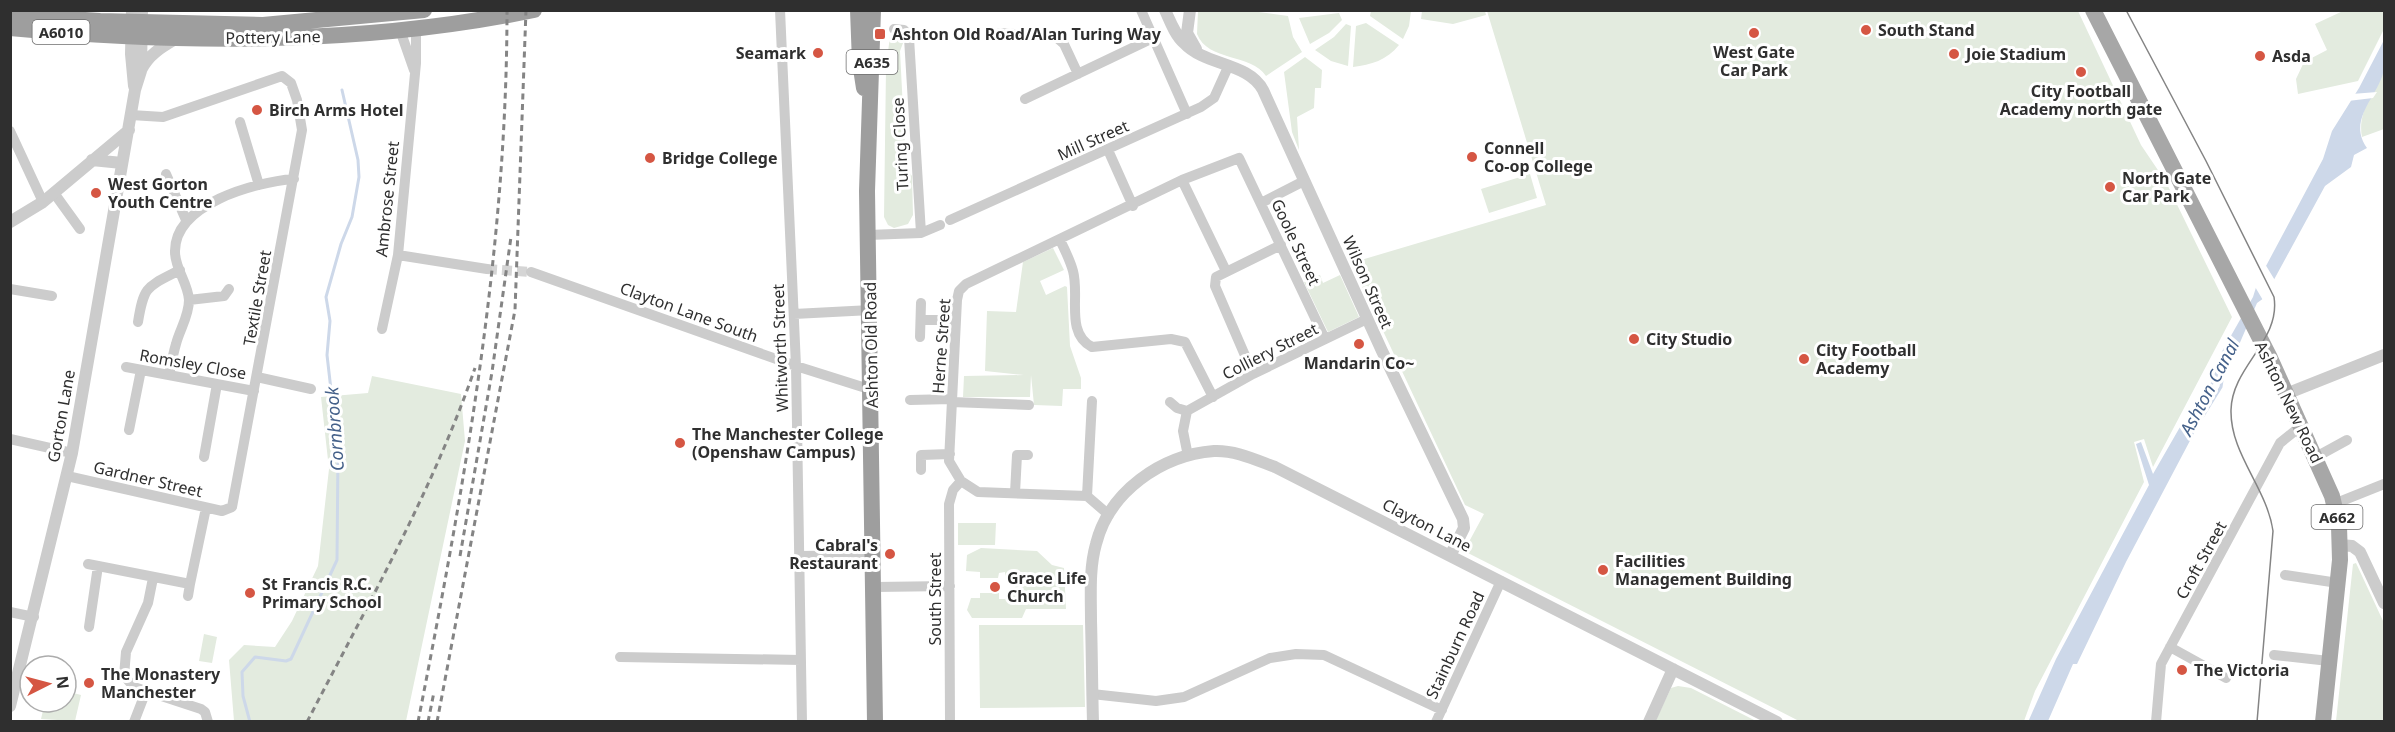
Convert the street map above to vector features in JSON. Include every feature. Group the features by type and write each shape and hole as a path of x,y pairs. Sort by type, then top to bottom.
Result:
{"highway":[{"name":"Pottery Lane","path":"10,15 137,23 263,25 534,10"},
{"path":"852,10 858,32"},
{"name":"Ashton Old Road","path":"858,10 860,62 869,112"},
{"name":"Ashton Old Road","path":"873,10 868,235 875,587 875,722"},
{"name":"Pottery Lane","path":"10,28 137,23 178,38 330,36 409,16"}],"main road":[{"name":"Ashton New Road","path":"2093,10 2286,394 2316,457 2334,504 2340,545 2323,722"}],"street":[{"path":"100,21 114,10"},
{"name":"Whitworth Street","path":"780,10 796,366 801,722"},
{"path":"1141,10 1187,114"},
{"name":"Wilson Street","path":"1165,10 1184,44 1228,67 1250,74 1259,83 1367,319 1463,519 1464,528 1450,556"},
{"path":"1176,10 1176,23 1184,44"},
{"path":"1190,10 1188,33 1198,53"},
{"name":"Ambrose Street","path":"382,329 398,255 417,48 409,16"},
{"path":"137,23 141,71"},
{"path":"135,90 137,23"},
{"name":"Turing Close","path":"894,29 904,30 909,38 921,233"},
{"path":"1000,33 1056,37 1064,44 1078,74"},
{"path":"135,90 145,61 155,51 178,38"},
{"path":"1025,99 1153,38"},
{"name":"Mill Street","path":"921,233 1187,114 1214,98 1228,67"},
{"name":"Textile Street","path":"131,115 163,117 282,76 291,83 302,124 294,179 234,502 232,507 222,511"},
{"name":"Gorton Lane","path":"10,706 34,617 72,453 135,90"},
{"path":"240,122 259,185"},
{"path":"10,130 44,202"},
{"path":"10,222 44,202 129,130"},
{"path":"1108,150 1133,206"},
{"name":"Herne Street","path":"961,481 952,469 950,454 959,291 966,284 1133,206 1182,180 1239,158"},
{"name":"Goole Street","path":"1239,158 1325,339"},
{"path":"92,160 122,163"},
{"path":"166,174 186,220"},
{"path":"169,375 176,343 188,313 189,300 175,254 176,241 186,220 209,204 259,185 294,179"},
{"path":"1182,180 1226,271"},
{"path":"1261,203 1304,182"},
{"path":"54,193 80,228"},
{"path":"868,235 921,233"},
{"path":"1060,240 1073,271 1075,329 1078,338 1092,347 1171,339 1185,342 1214,397"},
{"path":"1253,374 1215,286 1216,277 1281,245"},
{"path":"398,255 487,269"},
{"path":"138,322 144,291 180,270"},
{"name":"Clayton Lane South","path":"531,272 796,366 872,390"},
{"path":"10,289 52,296"},
{"path":"189,300 228,296"},
{"path":"920,337 921,303"},
{"path":"794,314 871,310"},
{"name":"Colliery Street","path":"1187,411 1253,374 1367,319"},
{"path":"921,320 956,320"},
{"path":"2286,394 2385,355"},
{"name":"Romsley Close","path":"126,367 254,391"},
{"path":"129,430 141,370"},
{"path":"257,377 311,389"},
{"path":"204,457 217,384"},
{"path":"910,400 1029,405"},
{"path":"1087,496 1092,402"},
{"path":"1170,402 1177,408 1187,411 1183,431 1188,456"},
{"name":"Croft Street","path":"2156,722 2160,669 2170,647 2280,443 2301,426"},
{"path":"10,439 72,453"},
{"path":"2316,457 2347,440"},
{"name":"Clayton Lane","path":"1092,722 1092,560 1098,537 1109,514 1142,477 1169,462 1215,451 1242,455 1275,467 1777,722"},
{"path":"921,470 921,455 950,454"},
{"path":"1015,493 1017,455 1028,455"},
{"name":"Gardner Street","path":"67,476 222,511"},
{"path":"961,481 978,492 1087,496 1109,514"},
{"name":"South Street","path":"950,722 950,496 961,481"},
{"path":"2334,504 2385,484"},
{"path":"188,596 206,508"},
{"path":"2340,545 2352,546 2360,552 2385,603"},
{"path":"800,556 874,555"},
{"path":"89,627 93,565 190,584"},
{"path":"2285,575 2338,583"},
{"path":"153,578 138,635 124,662 124,676 128,682 146,691 201,709 208,722"},
{"name":"Stainburn Road","path":"1436,722 1501,581"},
{"path":"875,587 950,586"},
{"path":"10,612 34,617"},
{"path":"2170,647 2226,678"},
{"path":"1092,694 1156,701 1184,697 1270,658 1296,654 1324,655 1379,678 1442,710"},
{"path":"2274,655 2329,661"},
{"path":"620,657 801,660"},
{"path":"1649,722 1673,669"},
{"path":"134,722 146,691"}],"shaded area":[{"path":"1198,11 1251,11 1288,16 1293,37 1302,52 1266,76 1250,64 1210,49 1197,34"},
{"path":"1371,11 1411,11 1409,26 1403,39 1370,16"},
{"path":"1422,11 1485,11 1486,15 1453,24 1421,19"},
{"name":"City Football Academy","path":"1487,11 2078,11 2141,145 2166,182 2232,317 2153,467 2144,439 2134,442 2144,482 2035,691 2024,721 1799,721 1464,551 1484,514 1465,505 1351,263 1546,205"},
{"path":"2343,11 2384,11 2384,29 2358,81 2298,94 2296,79 2304,62 2327,50 2315,24"},
{"path":"1339,13 1342,20 1329,33 1310,44 1299,18"},
{"path":"1366,23 1399,45 1378,61 1353,67 1356,26"},
{"path":"1346,24 1351,26 1348,66 1331,61 1315,50 1334,37"},
{"path":"890,36 899,36 903,43 900,51 906,168 912,176 913,215 908,224 894,228 888,225 884,217 886,68"},
{"path":"1305,57 1322,70 1321,88 1315,88 1314,108 1297,117 1299,150 1292,132 1284,72"},
{"path":"2384,70 2384,129 2362,137 2364,111"},
{"path":"1530,174 1537,198 1489,213 1481,189"},
{"path":"1053,248 1064,270 1040,281 1046,295 1067,287 1070,346 1081,378 1081,389 1063,389 1062,406 1034,405 1031,375 1030,397 963,397 964,376 1024,375 985,371 987,311 1016,312 1023,262"},
{"path":"1320,275 1323,283 1340,275 1359,317 1328,332 1304,282"},
{"path":"372,376 461,394 465,441 406,721 234,721 229,660 244,645 275,647 292,621 318,566 329,469 321,397 368,393"},
{"path":"958,523 996,523 995,545 958,545"},
{"path":"981,548 1037,551 1052,565 1064,568 1066,609 1026,609 1022,618 972,618 967,610 971,598 980,598 980,593 999,593 999,599 1005,599 1009,592 1013,592 1013,580 1005,577 1005,572 999,573 998,578 980,578 980,572 966,571 967,555"},
{"path":"2356,563 2384,623 2384,721 2336,721 2353,564"},
{"path":"979,625 1083,625 1085,707 980,708"},
{"path":"204,634 217,637 212,663 199,661"},
{"path":"1678,686 1691,688 1756,721 1655,722 1671,688"},
{"path":"42,714 77,714 75,721 41,719"}],"water":[{"name":"Ashton Canal","path":"2384,40 2384,69 2366,107 2360,127 2367,148 2354,155 2351,167 2325,186 2264,298 2257,303 2229,368 2215,381 2195,417 2196,419 2203,416 2126,562 2077,664 2073,664 2048,721 2028,722 2056,659 2149,485 2136,444 2141,442 2153,474 2180,427 2190,419 2213,379 2220,355 2253,297 2258,281 2323,159 2332,131 2359,88"}],"pier":[{"path":"2377,92 2373,98 2348,101 2352,94"},
{"path":"2265,264 2276,282 2264,302 2254,285"}],"waterway":[{"name":"Cornbrook","path":"250,722 243,696 242,672 255,657 286,661 291,659 337,560 338,453 332,432 334,416 327,355 330,321 326,297 341,244 352,217 359,177 358,160 342,90"},
{"name":"Ashton Canal","path":"2203,416 2221,387 2223,374"}],"tunnel":[{"path":"487,269 531,272"}],"tram line":[{"path":"2126,10 2206,161 2274,297 2274,313 2270,327 2239,380 2233,394 2231,410 2236,441 2264,500 2273,531 2257,722"}],"railway":[{"path":"418,722 451,546 480,368 500,190 507,10"},
{"path":"437,722 515,310 526,10"},
{"path":"460,556 492,372 511,237"},
{"path":"307,722 419,504 475,368"},
{"path":"428,722 434,692"}],"place":[{"name":"South Stand","path":"1866,30"},
{"name":"West Gate Car Park","path":"1754,33"},
{"name":"Ashton Old Road/Alan Turing Way","path":"880,34"},
{"name":"Seamark","path":"818,53"},
{"name":"Joie Stadium","path":"1954,54"},
{"name":"Asda","path":"2260,56"},
{"name":"City Football Academy north gate","path":"2081,72"},
{"name":"Birch Arms Hotel","path":"257,110"},
{"name":"Connell Co-op College","path":"1472,157"},
{"name":"Bridge College","path":"650,158"},
{"name":"North Gate Car Park","path":"2110,187"},
{"name":"West Gorton Youth Centre","path":"96,193"},
{"name":"City Studio","path":"1634,339"},
{"name":"Mandarin Co~","path":"1359,344"},
{"name":"City Football Academy","path":"1804,359"},
{"name":"The Manchester College (Openshaw Campus)","path":"680,443"},
{"name":"Cabral's Restaurant","path":"890,554"},
{"name":"Facilities Management Building","path":"1603,570"},
{"name":"Grace Life Church","path":"995,587"},
{"name":"St Francis R.C. Primary School","path":"250,593"},
{"name":"The Victoria","path":"2182,670"},
{"name":"The Monastery Manchester","path":"89,683"}]}
